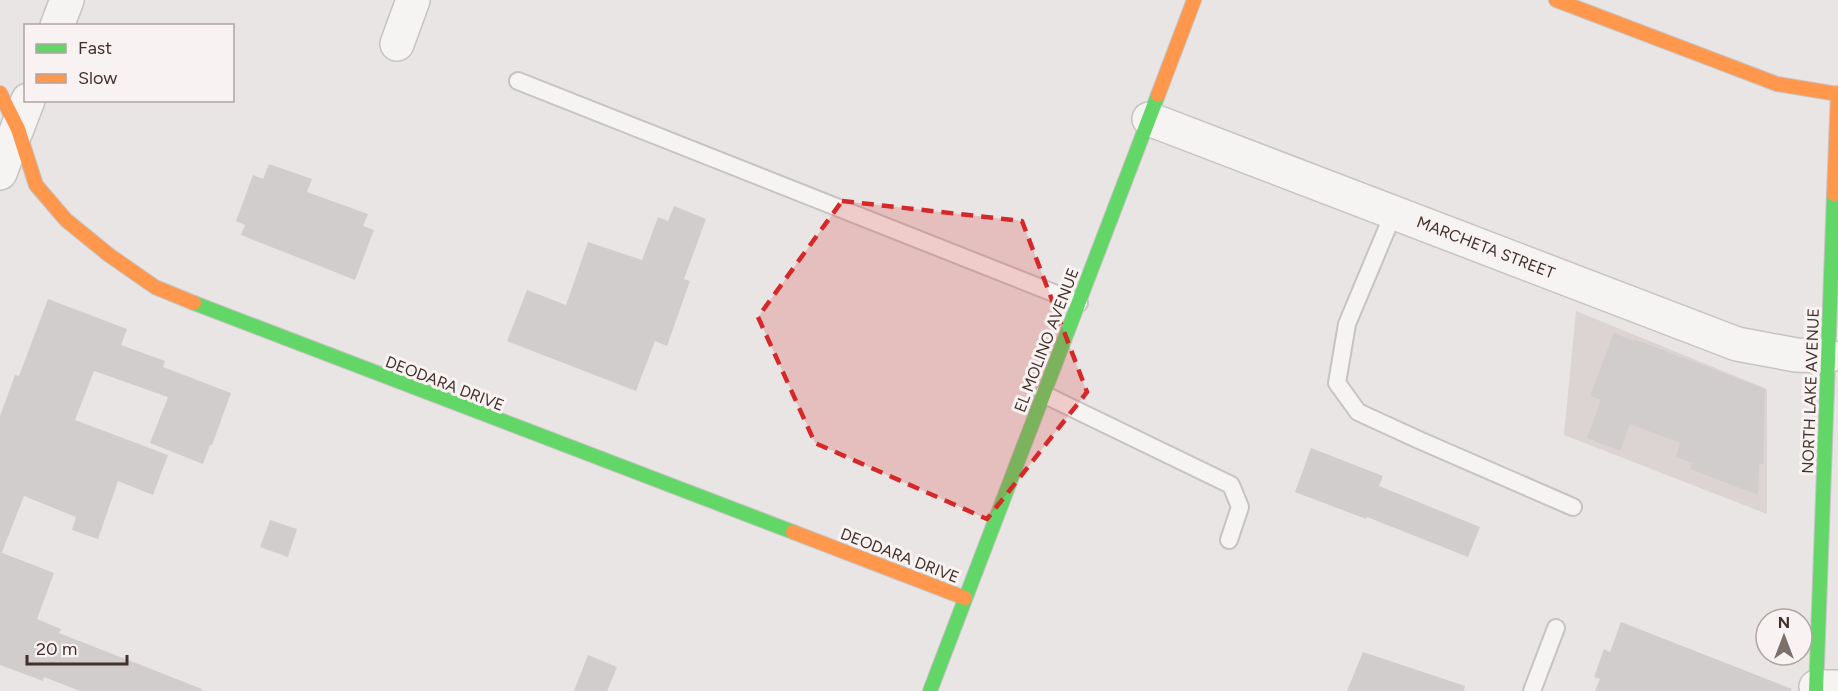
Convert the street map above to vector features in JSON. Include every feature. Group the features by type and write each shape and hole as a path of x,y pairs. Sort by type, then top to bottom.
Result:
{"street":[{"path":"58,24 67,0"},
{"path":"397,44 413,0"},
{"name":"EL MOLINO AVENUE","path":"930,691 1194,0"},
{"path":"1556,0 1777,84 1838,94"},
{"name":"DEODARA DRIVE","path":"0,93 23,115 36,185 66,220 108,255 155,287 229,318 965,598"},
{"name":"NORTH LAKE AVENUE","path":"1823,688 1828,356 1835,250 1838,94"},
{"path":"0,173 23,115"},
{"name":"MARCHETA STREET","path":"1149,118 1737,344 1796,355 1828,356"}],"lane":[{"path":"518,81 1078,303"},
{"path":"1394,212 1347,324 1337,383 1358,411 1573,507"},
{"path":"1043,394 1231,485 1240,507 1229,540"},
{"path":"1532,691 1556,628"}],"highlighted area":[{"path":"842,201 1022,221 1087,392 987,519 815,443 758,317"}],"shaded area":[{"path":"1576,311 1767,389 1767,514 1564,435"}],"building":[{"path":"269,164 312,179 307,192 368,214 363,226 374,230 355,280 241,235 245,225 236,221 253,175 263,179"},
{"path":"674,206 706,219 684,279 690,281 667,346 655,341 636,391 507,341 527,290 566,305 588,242 642,260 658,217 668,221"},
{"path":"48,299 127,329 121,345 165,361 163,367 231,393 203,464 150,443 168,397 94,371 75,420 168,455 153,495 118,481 98,539 72,530 76,517 24,496 2,552 0,552 0,416 15,375 19,376"},
{"path":"1614,333 1765,389 1763,464 1759,464 1758,495 1690,469 1692,463 1676,457 1680,443 1630,424 1620,451 1587,438 1601,400 1591,396 1592,390"},
{"path":"1311,448 1383,476 1379,486 1480,527 1468,557 1367,517 1366,519 1295,492"},
{"path":"270,520 297,529 288,557 260,547"},
{"path":"0,552 54,573 37,619 61,629 59,633 202,689 202,691 80,691 44,677 43,681 0,665"},
{"path":"1621,622 1792,689 1791,691 1595,691 1600,679 1594,677 1604,649 1610,652"},
{"path":"1363,652 1465,686 1464,691 1347,691"},
{"path":"588,655 617,667 607,691 574,691"}],"traffic: fast":[{"path":"930,691 1158,95"},
{"path":"1816,691 1834,194"},
{"path":"194,303 793,532"}],"traffic: slow":[{"path":"1158,95 1194,0"},
{"path":"1556,0 1777,84 1838,94"},
{"path":"0,93 18,129 36,185 66,220 109,255 155,287 194,303"},
{"path":"1834,194 1838,93"},
{"path":"793,532 965,598"}]}
